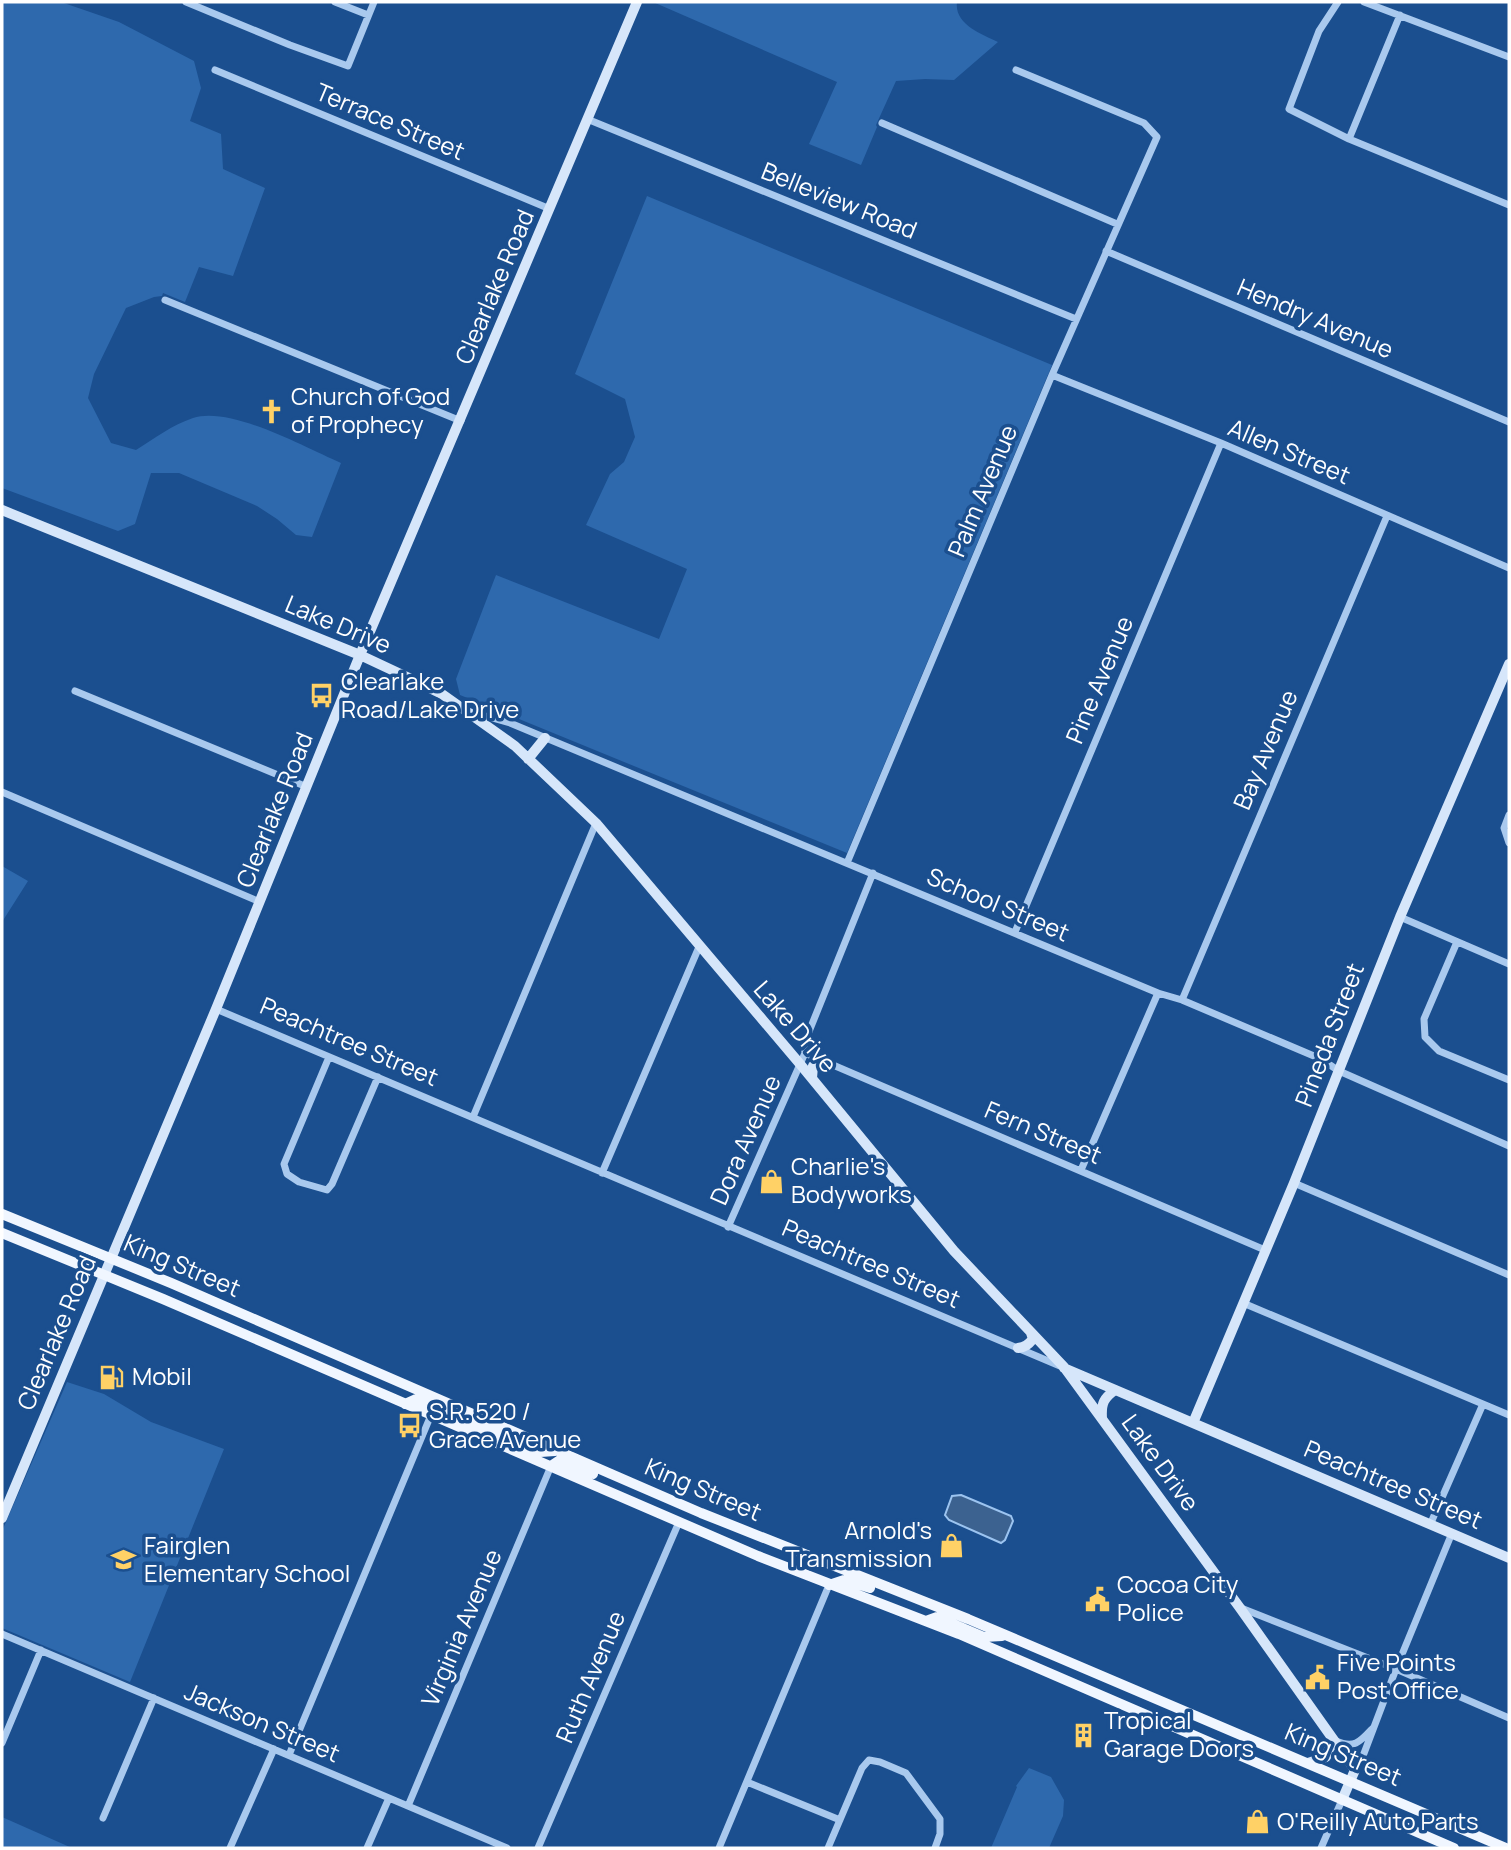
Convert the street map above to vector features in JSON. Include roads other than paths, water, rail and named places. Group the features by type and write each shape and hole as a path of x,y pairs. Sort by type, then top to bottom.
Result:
{"main road":[{"name":"King Street","path":"2,1214 698,1512 1007,1636 1308,1763 1353,1775 1506,1848"},
{"name":"King Street","path":"2,1233 106,1274 829,1585 959,1634 1454,1848"},
{"path":"405,1404 416,1399 540,1452 557,1450"},
{"path":"551,1466 560,1461 693,1515 698,1512"},
{"path":"829,1585 845,1580 895,1597 906,1596"},
{"path":"926,1621 937,1617 984,1637 1007,1636"}],"street":[{"path":"186,2 348,66 374,2"},
{"path":"335,2 368,15"},
{"name":"Clearlake Road","path":"2,1518 216,1009 360,655 638,2"},
{"path":"1338,2 1319,31 1289,109 1349,139 1509,205"},
{"path":"1364,2 1509,57"},
{"path":"1349,139 1400,15"},
{"name":"Terrace Street","path":"215,70 550,209"},
{"name":"Palm Avenue","path":"847,863 1052,375 1157,136 1144,123 1016,70"},
{"name":"Belleview Road","path":"587,120 1076,319"},
{"path":"882,123 1117,224"},
{"name":"Hendry Avenue","path":"1106,251 1509,422"},
{"path":"165,300 461,421"},
{"name":"Allen Street","path":"1052,375 1221,443 1509,568"},
{"name":"Pine Avenue","path":"1015,932 1221,443"},
{"name":"Lake Drive","path":"2,510 360,655 428,687 468,711 515,746 596,823 954,1251 1064,1367 1240,1608 1333,1740 1353,1775"},
{"name":"Bay Avenue","path":"1182,1000 1387,516"},
{"name":"Pineda Street","path":"1193,1423 1294,1183 1400,917 1509,664"},
{"path":"75,691 307,787"},
{"name":"School Street","path":"468,711 510,723 1158,993 1182,1000 1321,1059 1339,1071 1509,1146"},
{"path":"528,759 545,738"},
{"path":"2,792 260,902"},
{"path":"1508,841 1504,828 1509,815"},
{"path":"473,1117 596,823"},
{"name":"Dora Avenue","path":"728,1227 805,1052 804,1044 873,873"},
{"path":"1400,917 1509,964"},
{"path":"1457,942 1424,1019 1425,1037 1440,1051 1509,1080"},
{"path":"602,1173 699,947"},
{"path":"1080,1170 1158,993"},
{"name":"Peachtree Street","path":"216,1009 1509,1558"},
{"name":"Fern Street","path":"805,1052 818,1060 1265,1250"},
{"path":"329,1057 284,1164 287,1174 299,1182 327,1190 332,1184 378,1077"},
{"path":"812,1078 813,1066 818,1060"},
{"path":"1294,1183 1509,1275"},
{"path":"1243,1303 1509,1415"},
{"path":"1017,1348 1025,1347 1033,1339 1031,1332"},
{"path":"1102,1419 1101,1405 1106,1396 1115,1390"},
{"path":"1430,1524 1483,1404"},
{"path":"289,1755 431,1415"},
{"name":"Virginia Avenue","path":"408,1806 551,1466"},
{"name":"Ruth Avenue","path":"538,1848 679,1522"},
{"path":"1321,1848 1452,1533"},
{"path":"719,1848 829,1585"},
{"path":"1240,1608 1396,1669 1509,1718"},
{"name":"Jackson Street","path":"2,1633 408,1806 490,1845 507,1848"},
{"path":"2,1744 41,1650"},
{"path":"103,1818 154,1698"},
{"path":"1308,1763 1326,1757 1333,1740 1353,1746 1374,1726"},
{"path":"230,1848 274,1749"},
{"path":"828,1848 862,1768 869,1760 906,1773 940,1818 940,1834 934,1848"},
{"path":"747,1782 840,1821"},
{"path":"366,1848 388,1798"}],"place":[{"name":"Church of God of Prophecy","path":"271,411"},
{"name":"Clearlake Road/Lake Drive","path":"321,696"},
{"name":"Charlie's Bodyworks","path":"771,1181"},
{"name":"Mobil","path":"112,1377"},
{"name":"S.R. 520 / Grace Avenue","path":"409,1426"},
{"name":"Arnold's Transmission","path":"952,1545"},
{"name":"Fairglen Elementary School","path":"124,1560"},
{"name":"Cocoa City Police","path":"1097,1599"},
{"name":"Five Points Post Office","path":"1317,1677"},
{"name":"Tropical Garage Doors","path":"1084,1735"},
{"name":"O'Reilly Auto Parts","path":"1257,1822"}]}
